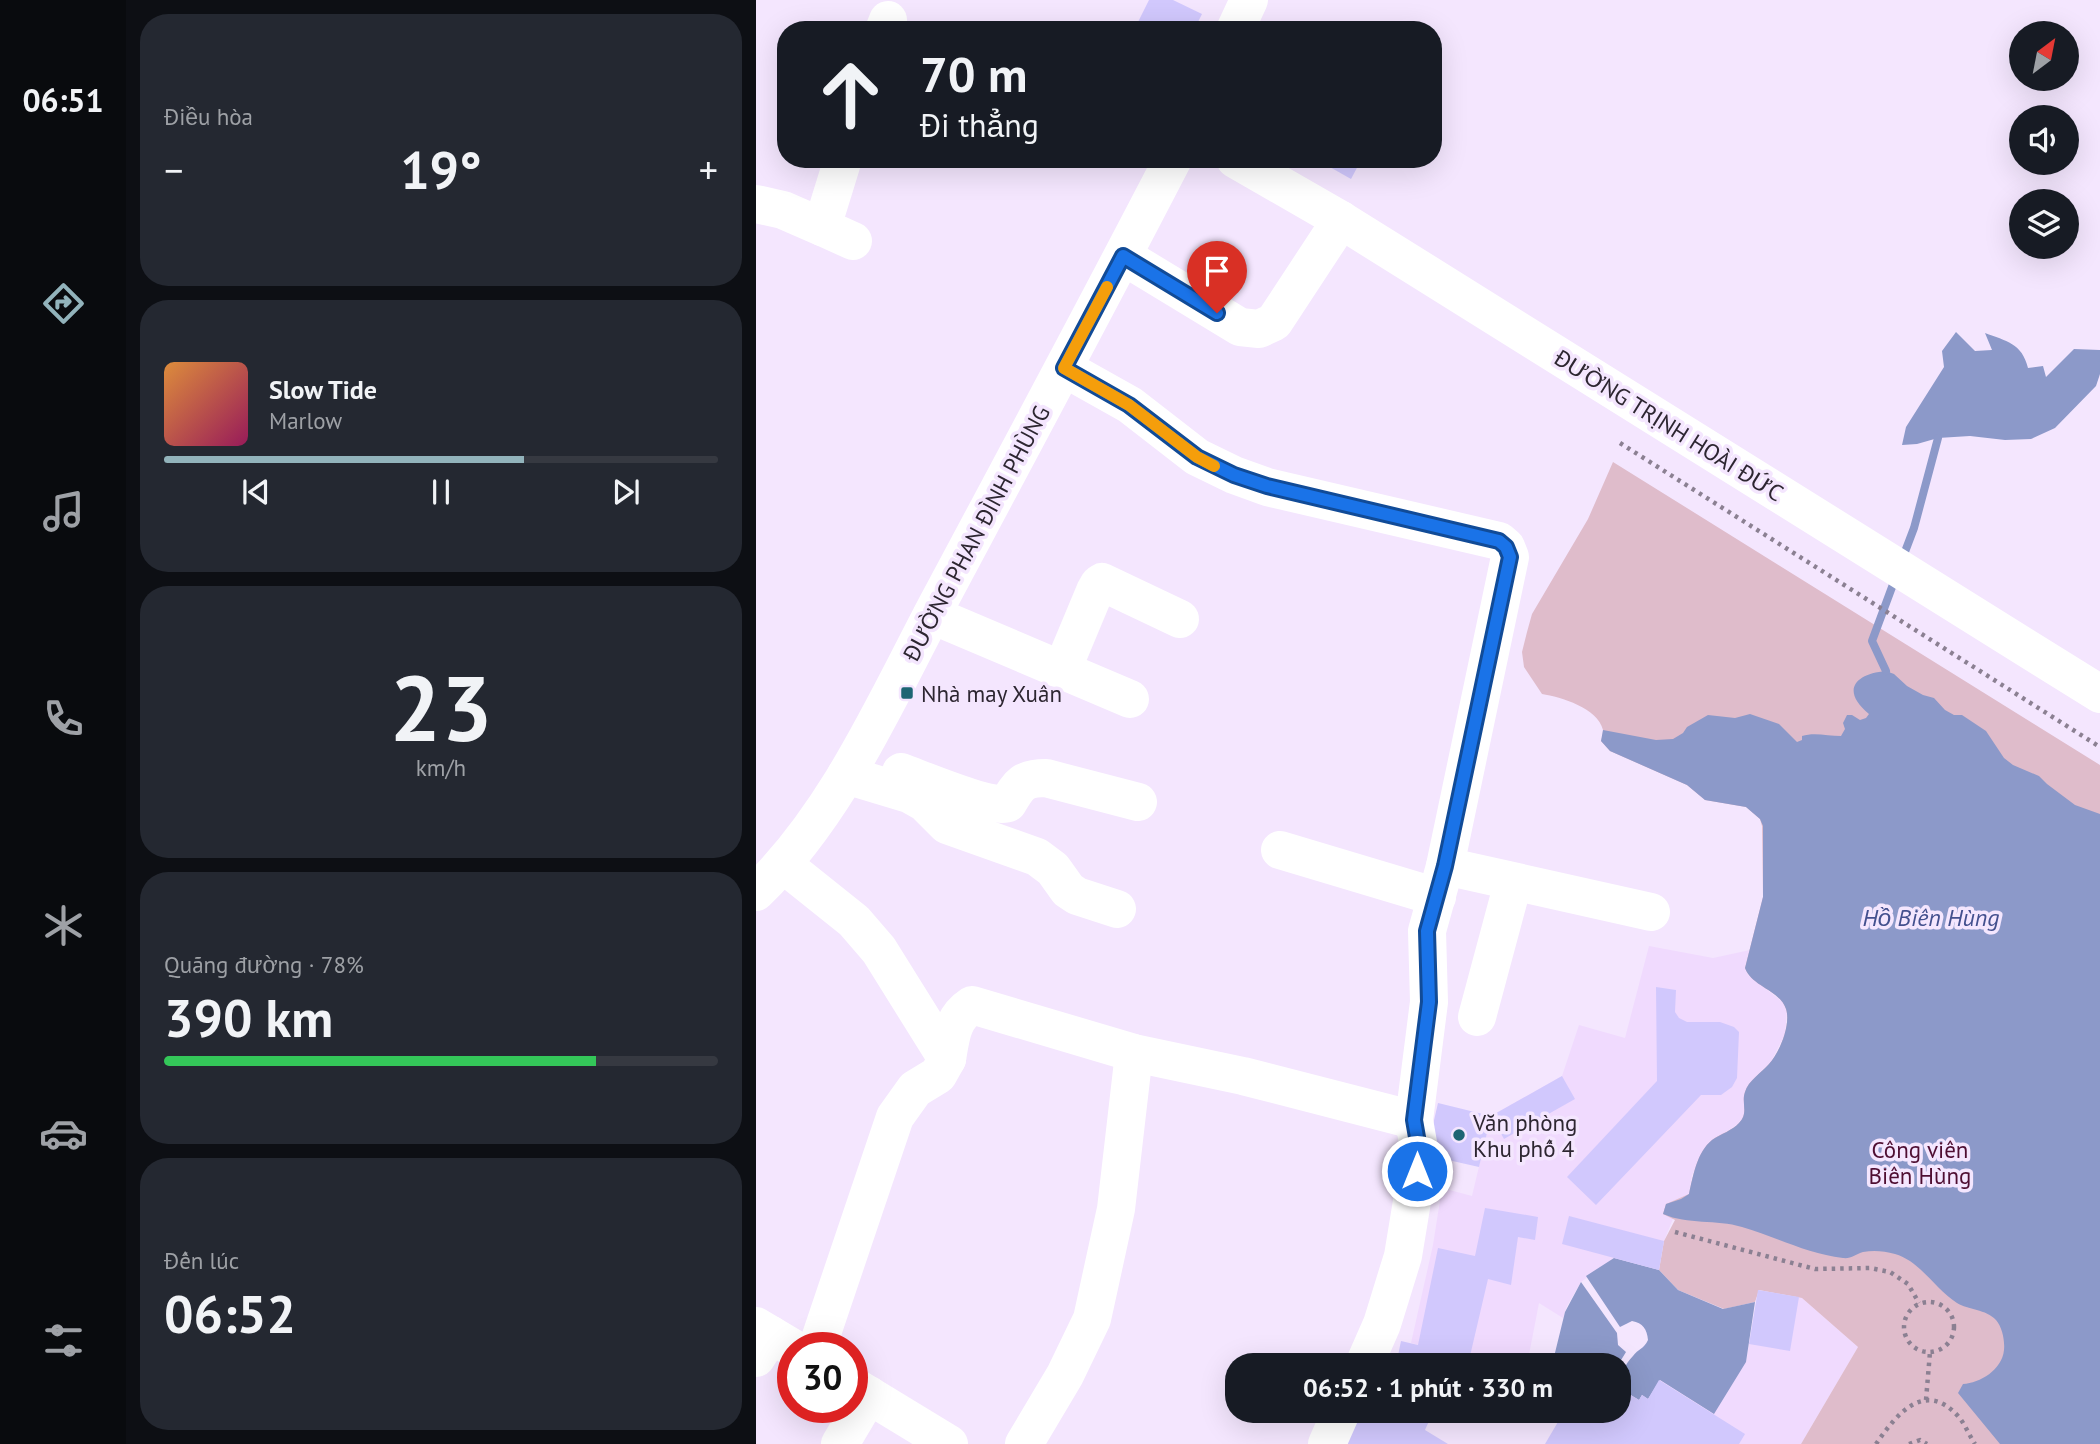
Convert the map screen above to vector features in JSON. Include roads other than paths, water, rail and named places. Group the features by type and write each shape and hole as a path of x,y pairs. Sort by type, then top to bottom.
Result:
{"street":[{"path":"1239,21 1249,0"},
{"path":"756,204 783,210 838,234 842,168"},
{"name":"ĐƯỜNG PHAN ĐÌNH PHÙNG","path":"756,892 784,865 851,766 1168,168"},
{"name":"ĐƯỜNG TRỊNH HOÀI ĐỨC","path":"1251,168 1341,220 2100,694"},
{"path":"1123,256 1240,327 1259,328 1274,323 1341,220"},
{"path":"1064,368 1129,405 1197,457 1234,475 1267,486 1486,537 1503,543 1510,557 1441,882 1427,931 1429,1002 1414,1120 1418,1143 1417,1179 1404,1256 1386,1313 1369,1353"},
{"path":"1062,670 1098,584 1102,582 1180,619"},
{"path":"932,615 1130,699"},
{"path":"851,766 1003,806 1009,803 1014,791 1022,783 1034,778 1046,778 1138,802"},
{"path":"851,766 925,803 947,825 1037,857 1053,869 1068,890 1117,909"},
{"path":"1280,850 1441,882 1513,883 1651,912"},
{"path":"784,865 866,934 879,950 947,1059"},
{"path":"1477,1017 1513,883"},
{"path":"822,1332 895,1117 915,1089 938,1075 947,1059 957,1017 972,1004 1134,1053 1243,1076 1414,1120"},
{"path":"1024,1444 1065,1375 1091,1319 1116,1209 1134,1053"},
{"path":"868,1394 949,1444"},
{"path":"840,1444 848,1423"},
{"path":"1327,1444 1336,1423"}],"water":[{"path":"1956,332 1975,351 1992,350 1985,333 2012,344 2022,353 2028,368 2043,366 2046,377 2074,349 2100,350 2100,374 2096,386 2055,428 2031,439 2005,440 1970,436 1938,438 1902,445 1906,427 1944,367 1942,351"},
{"name":"Hồ Biên Hùng","path":"1886,671 1923,695 1934,698 1945,710 1954,715 1962,715 1986,731 2004,758 2013,765 2039,776 2075,805 2100,814 2100,1444 2000,1444 1958,1393 1963,1384 1983,1378 1999,1364 2004,1346 2000,1326 1992,1316 1957,1303 1904,1258 1875,1251 1846,1258 1830,1256 1742,1227 1682,1220 1663,1214 1666,1204 1689,1194 1696,1165 1707,1145 1734,1128 1742,1119 1747,1088 1777,1052 1784,1038 1787,1015 1778,997 1754,980 1745,968 1763,897 1763,826 1760,819 1746,807 1705,800 1687,785 1610,751 1601,741 1603,730 1656,740 1673,739 1708,715 1735,718 1750,714 1779,724 1797,742 1807,735 1841,736 1847,715 1860,720 1869,714 1855,698 1855,685 1866,676"},
{"path":"1614,1258 1659,1270 1678,1290 1723,1309 1755,1302 1746,1362 1714,1414 1660,1380 1648,1399 1642,1395 1639,1400 1631,1395 1631,1358 1648,1340 1645,1330 1642,1325 1632,1321 1620,1327 1586,1276"},
{"path":"1581,1282 1617,1333 1618,1345 1625,1353 1555,1353 1565,1312"}],"waterway":[{"path":"1903,557 1914,528 1938,438"},
{"path":"1886,671 1872,641 1895,579"}],"place":[{"name":"Nhà may Xuân","path":"907,693"},
{"name":"Văn phòng Khu phố 4","path":"1459,1135"}],"park label":[{"name":"Công viên Biên Hùng","path":"1920,1162"}]}
